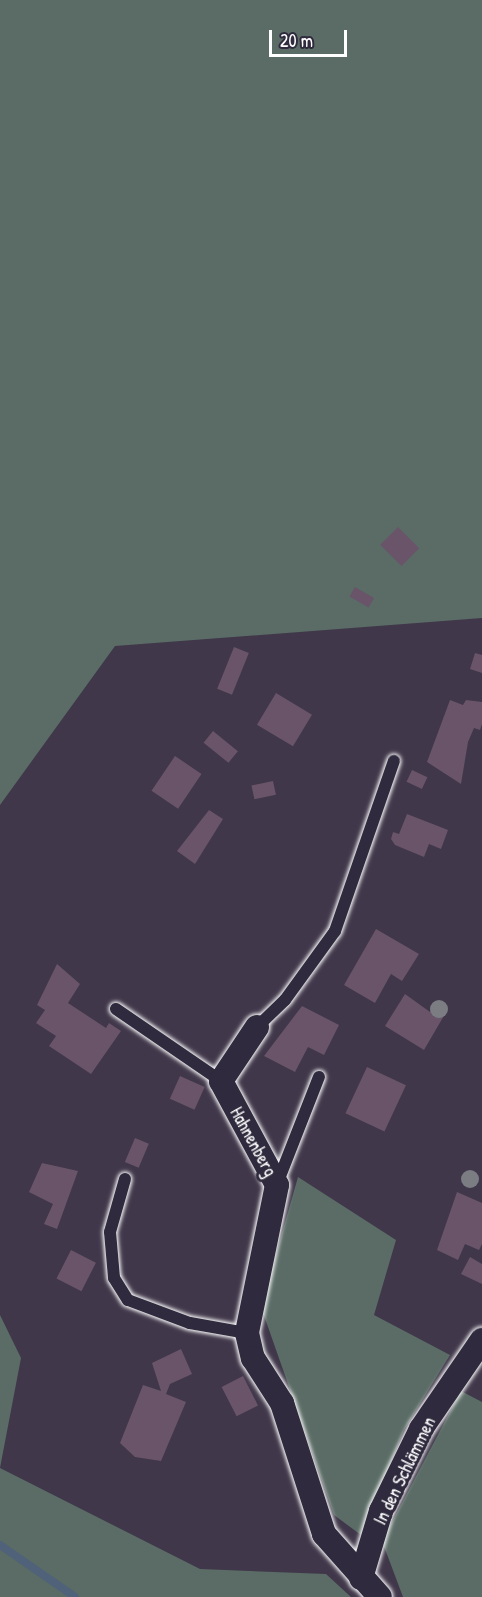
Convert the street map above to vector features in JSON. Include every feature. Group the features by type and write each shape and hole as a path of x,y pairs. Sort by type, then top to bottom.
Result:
{"street":[{"path":"221,1082 257,1027"},
{"name":"Hahnenberg","path":"221,1082 277,1185 247,1333 253,1358 282,1403 324,1534 380,1597"},
{"name":"In den Schlämmen","path":"361,1578 381,1510 421,1429 482,1340"}],"lane":[{"path":"257,1027 285,1000 335,931 394,761"},
{"path":"116,1009 221,1082"},
{"path":"277,1185 319,1077"},
{"path":"125,1179 110,1232 114,1278 128,1300 190,1323 247,1333"}],"green space":[{"path":"0,0 482,0 482,618 115,646 0,805"},
{"path":"298,1177 396,1240 374,1315 450,1355 404,1430 361,1535 334,1515 261,1307"},
{"path":"0,1315 21,1358 0,1468"},
{"path":"461,1391 482,1402 482,1597 403,1597 382,1541"},
{"path":"0,1468 200,1569 326,1574 351,1597 0,1597"}],"building":[{"path":"398,527 419,548 402,566 380,545"},
{"path":"355,587 374,598 369,608 350,597"},
{"path":"234,647 249,653 232,695 217,689"},
{"path":"475,653 482,655 482,673 470,669"},
{"path":"276,693 312,715 293,746 257,725"},
{"path":"450,700 463,705 466,700 482,702 482,724 480,730 474,728 468,742 461,784 427,762"},
{"path":"213,731 238,751 228,763 204,743"},
{"path":"175,756 202,774 178,809 152,791"},
{"path":"412,770 427,777 422,789 407,782"},
{"path":"273,781 276,795 254,799 251,786"},
{"path":"209,810 223,819 195,864 177,851"},
{"path":"407,814 448,830 441,849 429,844 424,857 395,845 391,839 393,832 399,834"},
{"path":"376,929 419,954 402,981 391,974 375,1003 344,985"},
{"path":"57,964 80,984 68,1003 106,1028 109,1023 121,1031 91,1074 49,1046 56,1036 36,1023 45,1010 37,1005"},
{"path":"405,994 430,1012 433,1006 445,1014 424,1050 385,1026"},
{"path":"302,1006 339,1025 324,1055 308,1047 295,1072 264,1056"},
{"path":"367,1067 406,1085 384,1131 345,1113"},
{"path":"180,1076 205,1087 194,1110 170,1099"},
{"path":"135,1138 149,1144 139,1168 125,1162"},
{"path":"42,1163 78,1171 57,1229 44,1224 53,1204 29,1192"},
{"path":"457,1192 482,1203 482,1244 479,1250 465,1244 458,1260 437,1250"},
{"path":"71,1250 96,1263 81,1291 56,1279"},
{"path":"470,1257 482,1264 482,1284 461,1274"},
{"path":"181,1349 192,1374 170,1384 166,1394 186,1402 161,1461 135,1457 120,1443 143,1385 161,1391 152,1363"},
{"path":"243,1376 258,1405 237,1416 222,1387"}],"waterway":[{"path":"0,1545 75,1597"}]}
